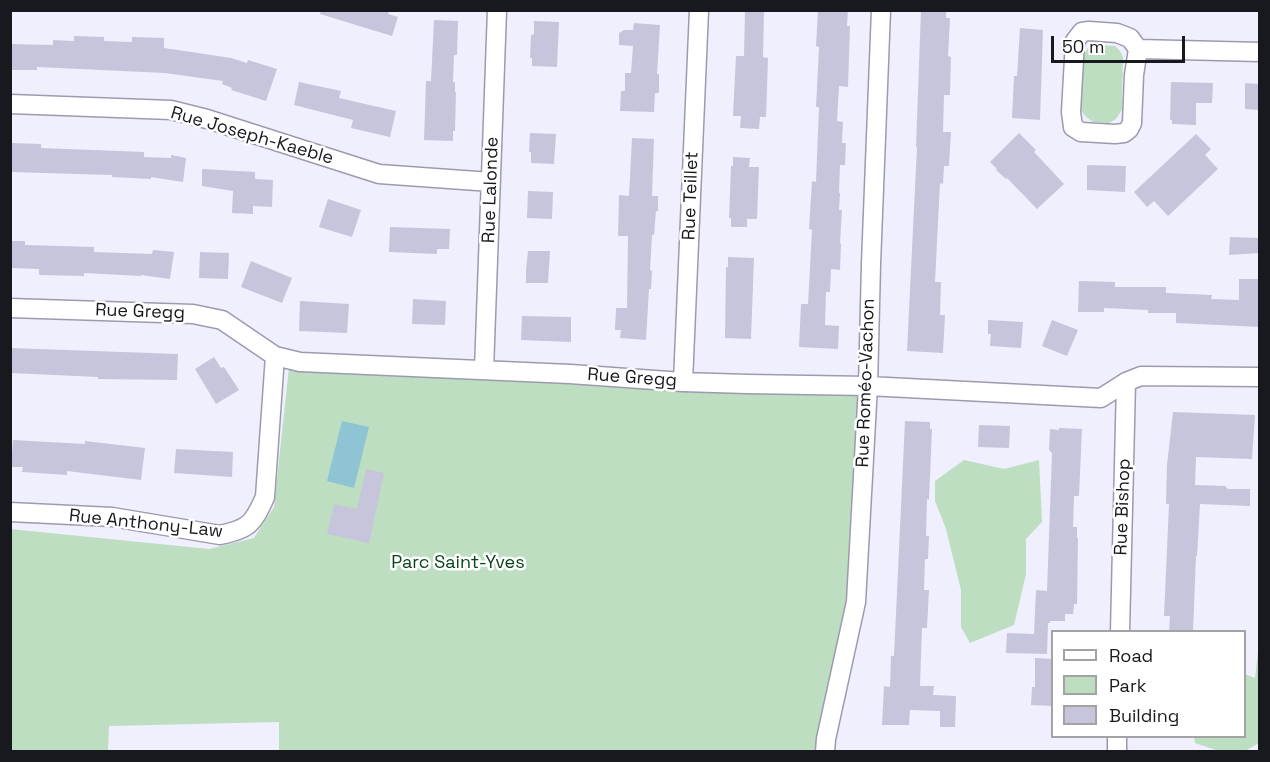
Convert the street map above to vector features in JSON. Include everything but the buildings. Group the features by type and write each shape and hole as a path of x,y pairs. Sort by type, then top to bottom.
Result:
{"street":[{"name":"Rue Lalonde","path":"484,370 496,10"},
{"name":"Rue Teillet","path":"682,382 699,10"},
{"name":"Rue Roméo-Vachon","path":"825,752 856,602 868,386 881,10"},
{"path":"1082,32 1117,33 1130,38 1138,49 1134,75 1132,123 1129,129 1124,133 1115,134 1081,132 1073,127 1071,111 1075,41 1082,32"},
{"path":"1138,49 1260,52"},
{"name":"Rue Joseph-Kaeble","path":"10,104 171,110 207,119 379,174 491,182"},
{"name":"Rue Gregg","path":"10,308 193,314 222,320 275,356 300,362 570,374 682,382 868,386 1101,398 1126,382 1142,376 1260,377"},
{"name":"Rue Anthony-Law","path":"10,512 112,518 220,535 238,531 251,524 265,497 275,356"},
{"name":"Rue Bishop","path":"1120,630 1126,382"}],"green space":[{"path":"1093,45 1115,46 1123,57 1122,110 1116,119 1109,123 1093,122 1081,110 1083,56"},
{"name":"Parc Saint-Yves","path":"289,367 863,392 856,581 817,751 279,751 279,722 109,726 108,751 11,751 10,529 209,549 254,538 274,507"},
{"path":"964,460 1004,469 1039,460 1042,522 1026,539 1026,574 1014,625 970,643 961,627 961,590 946,529 935,501 935,481"},
{"path":"1259,644 1259,743 1245,751 1222,752 1195,743 1194,738 1246,738 1246,674 1255,678"}],"water":[{"path":"342,421 369,427 354,488 327,481"}]}
